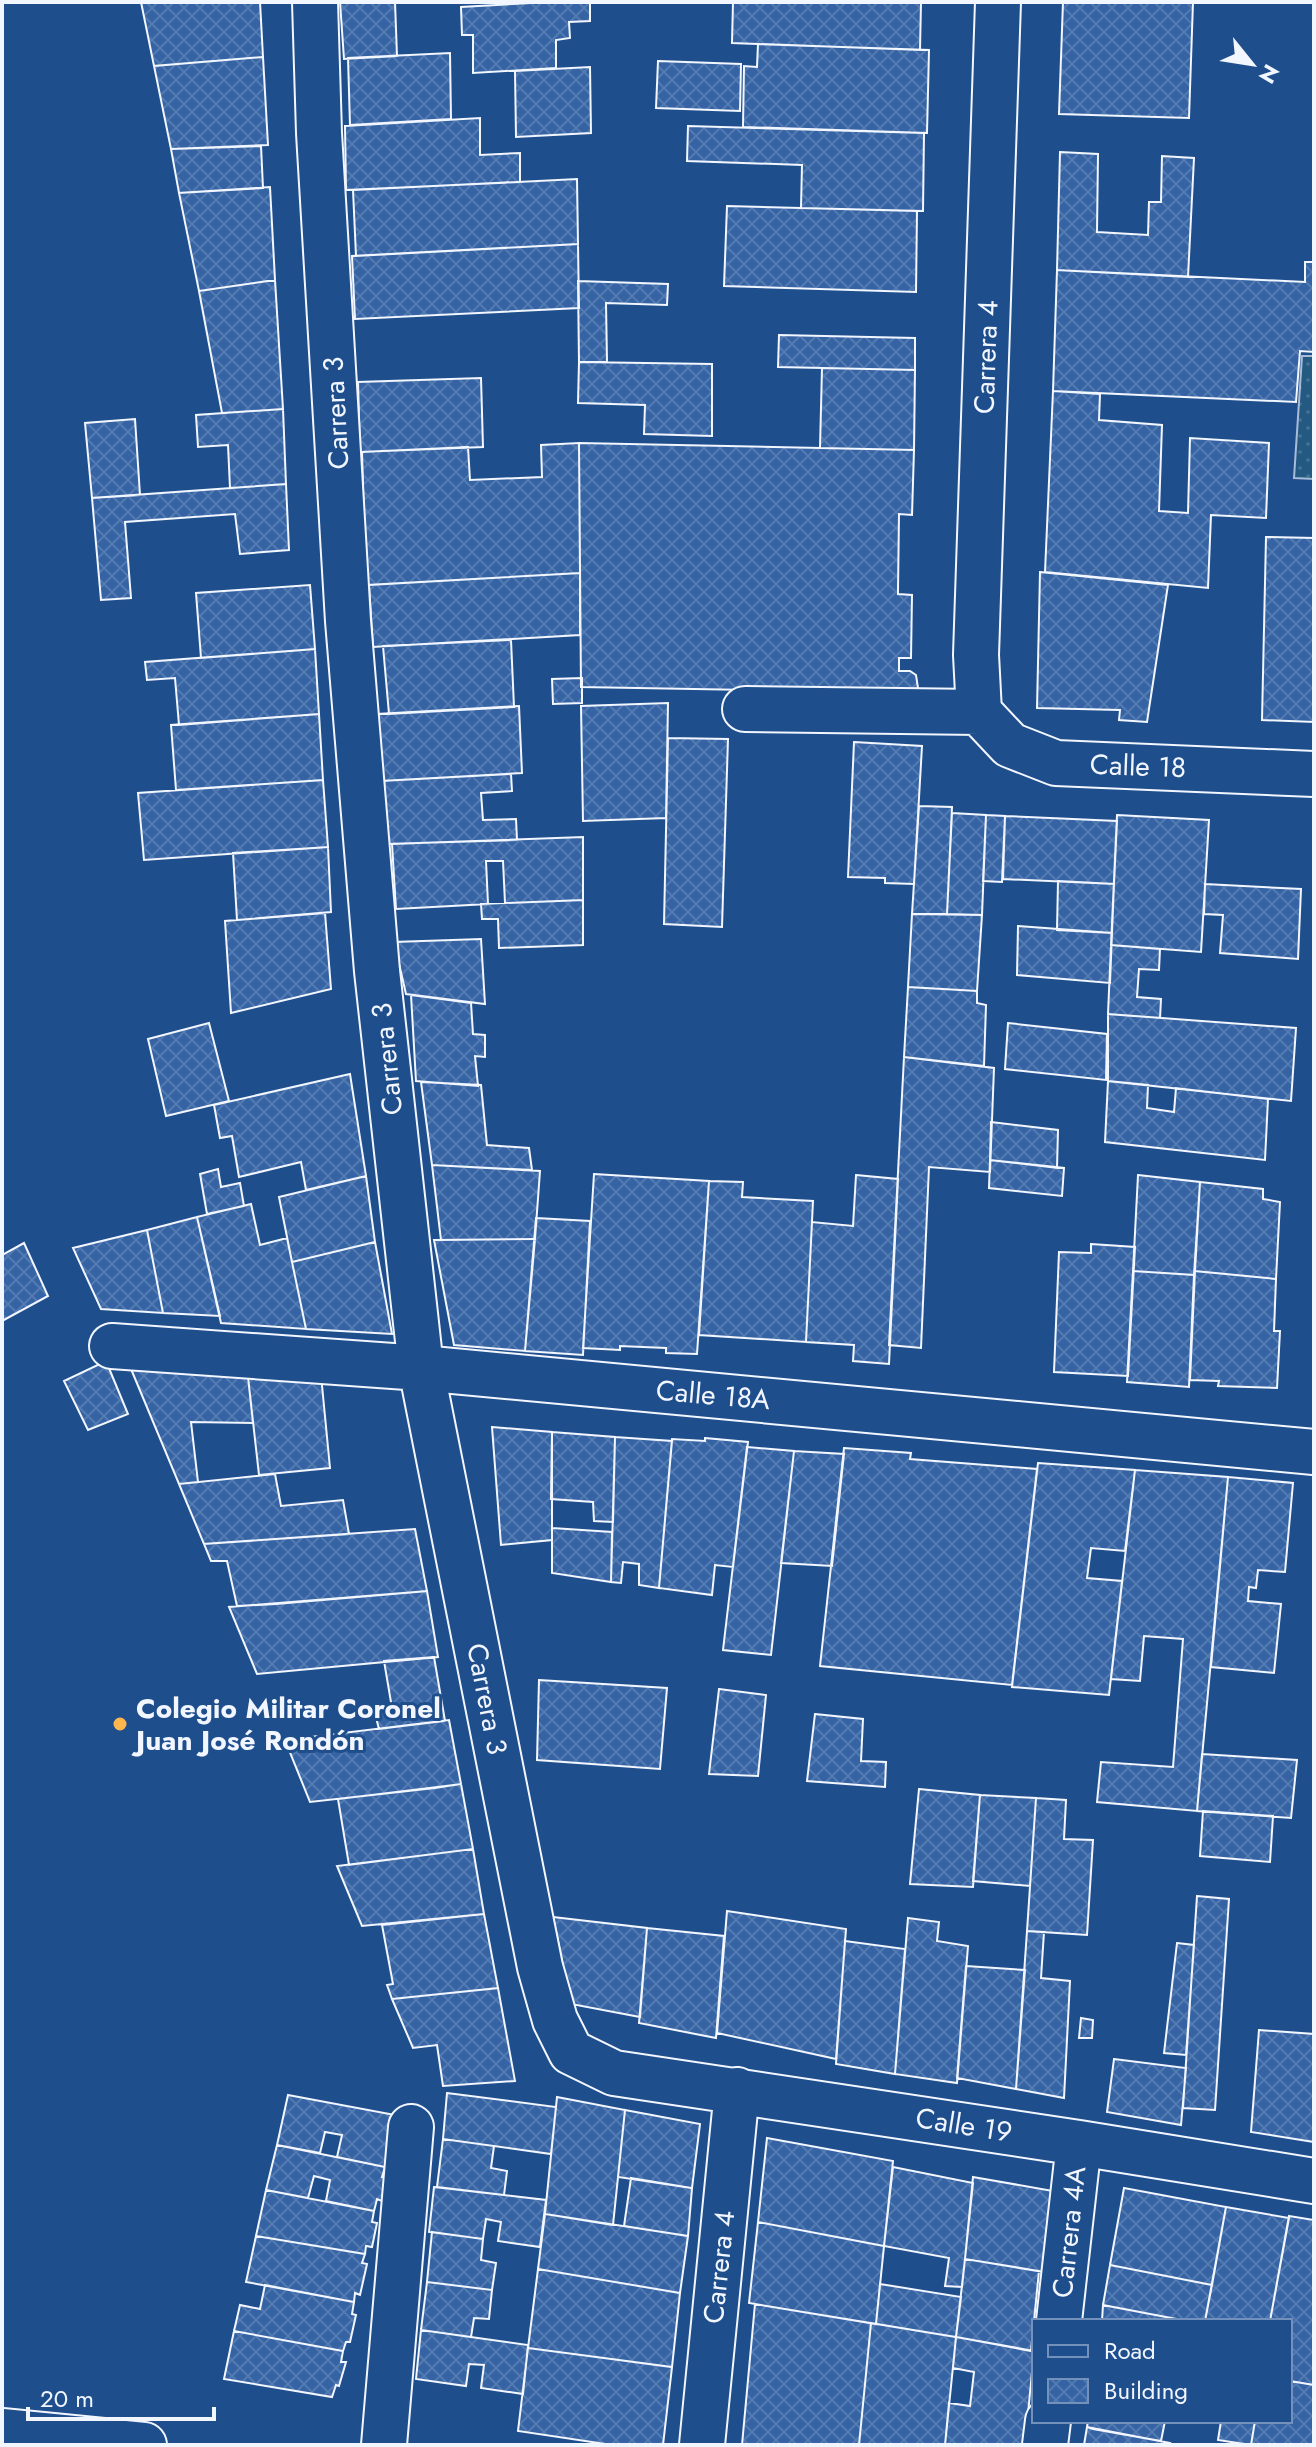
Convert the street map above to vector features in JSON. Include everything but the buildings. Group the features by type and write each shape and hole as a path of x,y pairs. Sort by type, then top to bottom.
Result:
{"street":[{"name":"Carrera 3","path":"315,2 319,133 348,621 377,971 421,1368 544,1980 555,2020 571,2052 614,2073"},
{"name":"Carrera 4","path":"979,712 976,655 998,2"},
{"path":"745,709 979,712"},
{"name":"Calle 18","path":"979,712 1010,745 1056,763 1314,774"},
{"name":"Calle 18A","path":"112,1346 421,1368 1314,1452"},
{"name":"Calle 19","path":"614,2073 1314,2181"},
{"name":"Carrera 4","path":"702,2445 737,2090"},
{"path":"384,2445 411,2127"},
{"name":"Carrera 4A","path":"1059,2319 1079,2143"},
{"path":"1045,2445 1048,2423"},
{"path":"2,2431 144,2445"}],"shaded area":[{"path":"1302,356 1314,356 1314,479 1294,478"}],"place":[{"name":"Colegio Militar Coronel Juan José Rondón","path":"120,1724"}]}
